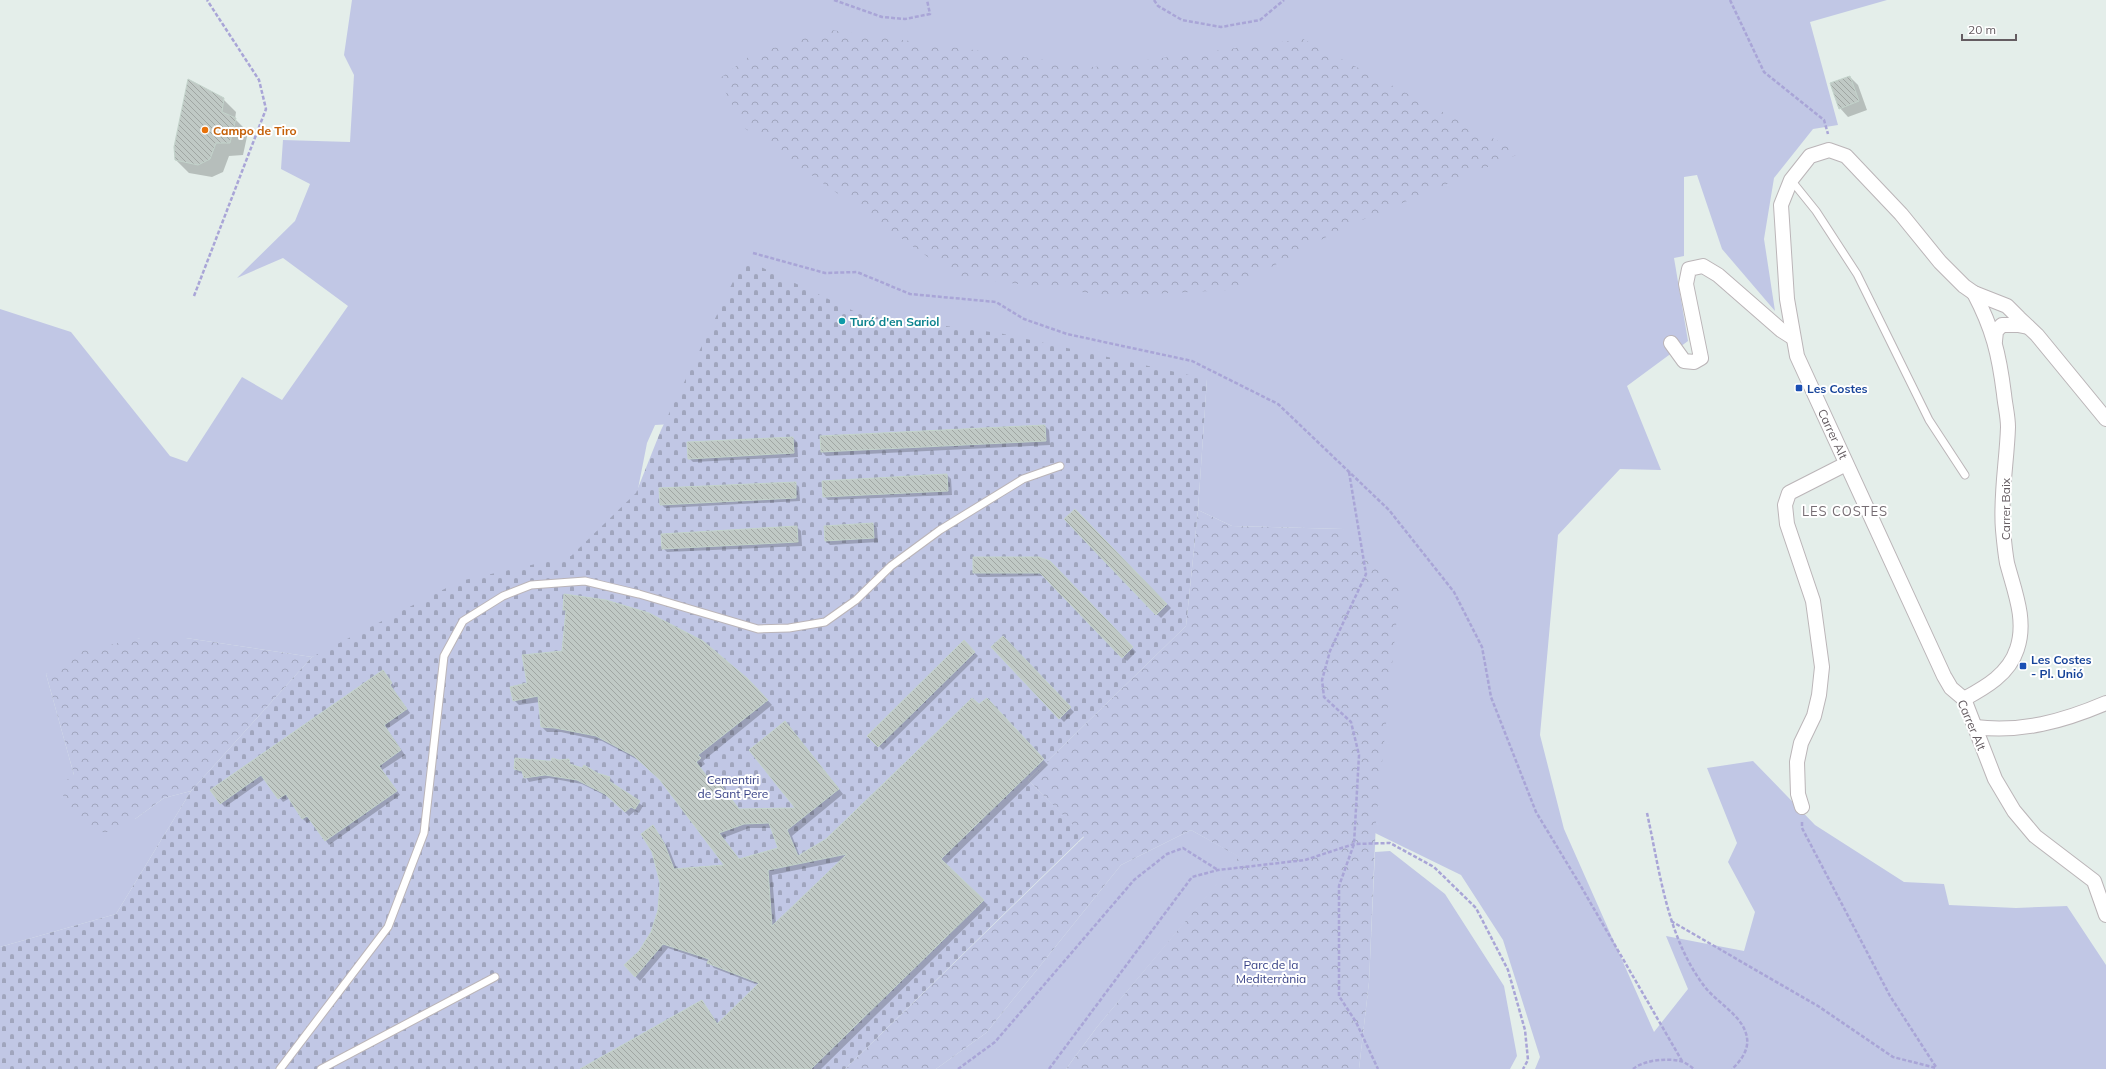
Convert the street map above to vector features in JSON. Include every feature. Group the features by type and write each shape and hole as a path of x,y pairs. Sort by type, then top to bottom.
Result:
{"street":[{"name":"Carrer Alt","path":"1829,150 1810,156 1791,180 1781,205 1785,276 1792,337 1796,356 1944,676 1951,688 1964,699 1995,779 2014,811 2035,836 2094,881 2106,915"},
{"path":"1829,150 1846,156 1901,214 1940,262 1974,293 2007,306 2028,327 2106,420"},
{"path":"1671,343 1684,361 1694,362 1701,358 1686,284 1689,269 1703,266 1718,275 1781,330 1792,337"},
{"name":"Carrer Baix","path":"1964,699 1998,679 2011,664 2018,648 2020,633 2019,610 2007,561 2003,528 2008,425 1995,341 1987,318 1974,293"},
{"path":"1995,341 1996,331 2002,325 2018,324 2028,327"},
{"path":"1802,807 1798,794 1797,762 1801,743 1814,716 1819,695 1822,667 1813,600 1787,524 1785,505 1789,493 1846,464"},
{"path":"1975,727 1991,729 2019,728 2060,720 2106,703"}],"lane":[{"path":"1791,180 1816,211 1857,274 1929,420 1965,475"},
{"path":"280,1069 388,927 424,833 444,656 463,621 503,596 531,585 585,581 639,594 758,629 789,628 825,622 856,600 891,566 940,530 1023,479 1060,466"},
{"path":"321,1069 495,976"}],"path":[{"path":"194,296 266,109 259,80 207,0"},
{"path":"834,0 882,17 905,19 930,14 927,0"},
{"path":"1154,0 1158,6 1182,20 1221,26 1260,20 1284,0"},
{"path":"1730,0 1764,72 1824,120 1828,135 1829,150"},
{"path":"753,253 825,273 857,272 910,294 996,302 1024,319 1067,334 1192,361 1278,404 1389,510 1454,592 1482,647 1491,697 1536,812 1583,889 1682,1061 1694,1069"},
{"path":"1348,471 1366,574 1330,650 1322,680 1324,697 1351,722 1359,755 1354,844 1339,886 1339,996 1356,1022 1378,1069"},
{"path":"1671,921 1818,1006 1893,1057 1936,1068 1890,996 1802,828 1802,807"},
{"path":"1647,813 1671,921 1685,954 1705,987 1735,1017 1744,1029 1747,1037 1744,1055 1732,1069"},
{"path":"1049,1069 1192,876 1218,870 1305,860 1354,844 1390,843 1434,868 1476,908 1508,970 1525,1030 1528,1060 1523,1069"},
{"path":"958,1069 995,1042 1134,880 1167,854 1183,848 1218,870"},
{"path":"1633,1069 1638,1065 1666,1059 1682,1061"}],"green space":[{"path":"352,0 1887,0 1810,22 1838,125 1813,129 1774,178 1764,239 1775,311 1722,249 1697,175 1684,177 1684,256 1674,258 1688,341 1627,386 1661,470 1620,469 1558,535 1540,735 1564,829 1654,1032 1688,989 1666,936 1744,951 1755,912 1728,862 1737,843 1707,768 1753,761 1815,825 1904,882 1944,884 1949,905 2016,908 2067,906 2106,965 2106,1069 1535,1069 1540,1057 1503,940 1461,875 1375,833 1343,529 1232,526 1198,510 1207,379 1078,401 655,425 647,443 627,545 452,605 312,657 186,638 140,638 46,674 74,775 135,819 164,798 191,791 116,914 0,947 0,309 71,332 170,456 187,462 242,377 282,400 348,306 283,258 237,278 295,221 310,184 281,169 283,140 350,142 354,75 344,55"},
{"path":"831,30 1094,67 1303,39 1521,153 1343,228 1229,290 1113,296 955,276 743,127 719,79 751,55"},
{"name":"Cementiri de Sant Pere","path":"744,259 862,315 999,333 1207,379 1198,510 1186,626 1028,780 1084,836 845,1069 0,1069 0,947 116,914 191,791 312,657 460,581 571,556 636,493 661,430"},
{"name":"Parc de la Mediterrània","path":"1198,510 1232,526 1343,529 1400,587 1376,822 1369,982 1359,1069 1066,1069 1097,1027 1239,857 1191,830 1121,865 986,1033 936,1069 845,1069 1084,837 1028,780 1186,626"},
{"path":"140,638 186,638 312,657 191,791 164,798 135,819 105,833 78,821 68,811 65,804 62,783 74,775 46,674 82,651"},
{"path":"1191,830 1240,857 1097,1027 1066,1069 936,1069 986,1033 1121,865"},
{"path":"1390,851 1445,894 1504,986 1517,1056 1510,1069 1359,1069 1369,982 1375,852"}],"building":[{"path":"1850,76 1859,101 1839,109 1830,83"},
{"name":"Campo de Tiro","path":"188,79 224,98 222,112 236,118 230,143 216,143 210,159 198,165 175,160 174,147"},
{"path":"1045,425 1046,441 821,452 820,436"},
{"path":"793,437 794,453 688,459 687,442"},
{"path":"947,474 948,491 823,497 822,481"},
{"path":"796,482 796,498 660,505 659,488"},
{"path":"1075,509 1167,604 1156,615 1064,519"},
{"path":"873,523 874,538 825,541 824,526"},
{"path":"797,526 798,542 662,549 661,534"},
{"path":"973,557 1039,557 1050,561 1133,647 1122,658 1040,573 973,573"},
{"path":"564,594 606,600 649,613 703,641 747,678 768,700 698,755 701,758 696,762 709,779 714,776 739,809 795,808 749,750 785,721 839,789 787,830 798,856 826,839 972,698 979,704 987,698 1044,759 941,859 984,900 811,1069 580,1069 702,1000 717,1024 759,983 707,963 709,959 663,944 635,977 624,965 639,951 651,932 658,910 660,883 652,852 641,834 653,825 664,843 674,869 724,865 660,780 634,756 596,736 555,728 541,727 538,696 513,701 510,687 527,683 522,655 562,651 566,610 563,610","holes":["769,823 778,848 739,859 719,833 744,824","847,854 772,926 768,870"]},
{"path":"1003,636 1071,707 1059,719 991,647"},
{"path":"964,640 975,652 878,747 867,736"},
{"path":"383,670 392,683 390,685 407,709 384,725 401,750 379,766 397,791 325,841 307,816 302,819 286,794 278,799 261,775 220,804 210,790"},
{"path":"515,758 547,761 551,761 552,758 559,760 569,759 570,764 582,768 584,765 597,773 610,777 609,781 640,801 635,809 631,807 625,812 605,794 577,780 545,775 524,778 522,771 514,769"}],"place":[{"name":"Campo de Tiro","path":"205,130"},
{"name":"Turó d'en Sariol","path":"842,321"},
{"name":"Les Costes","path":"1799,388"},
{"name":"Les Costes - Pl. Unió","path":"2023,666"}],"district":[{"name":"LES COSTES","path":"1845,511"}]}
